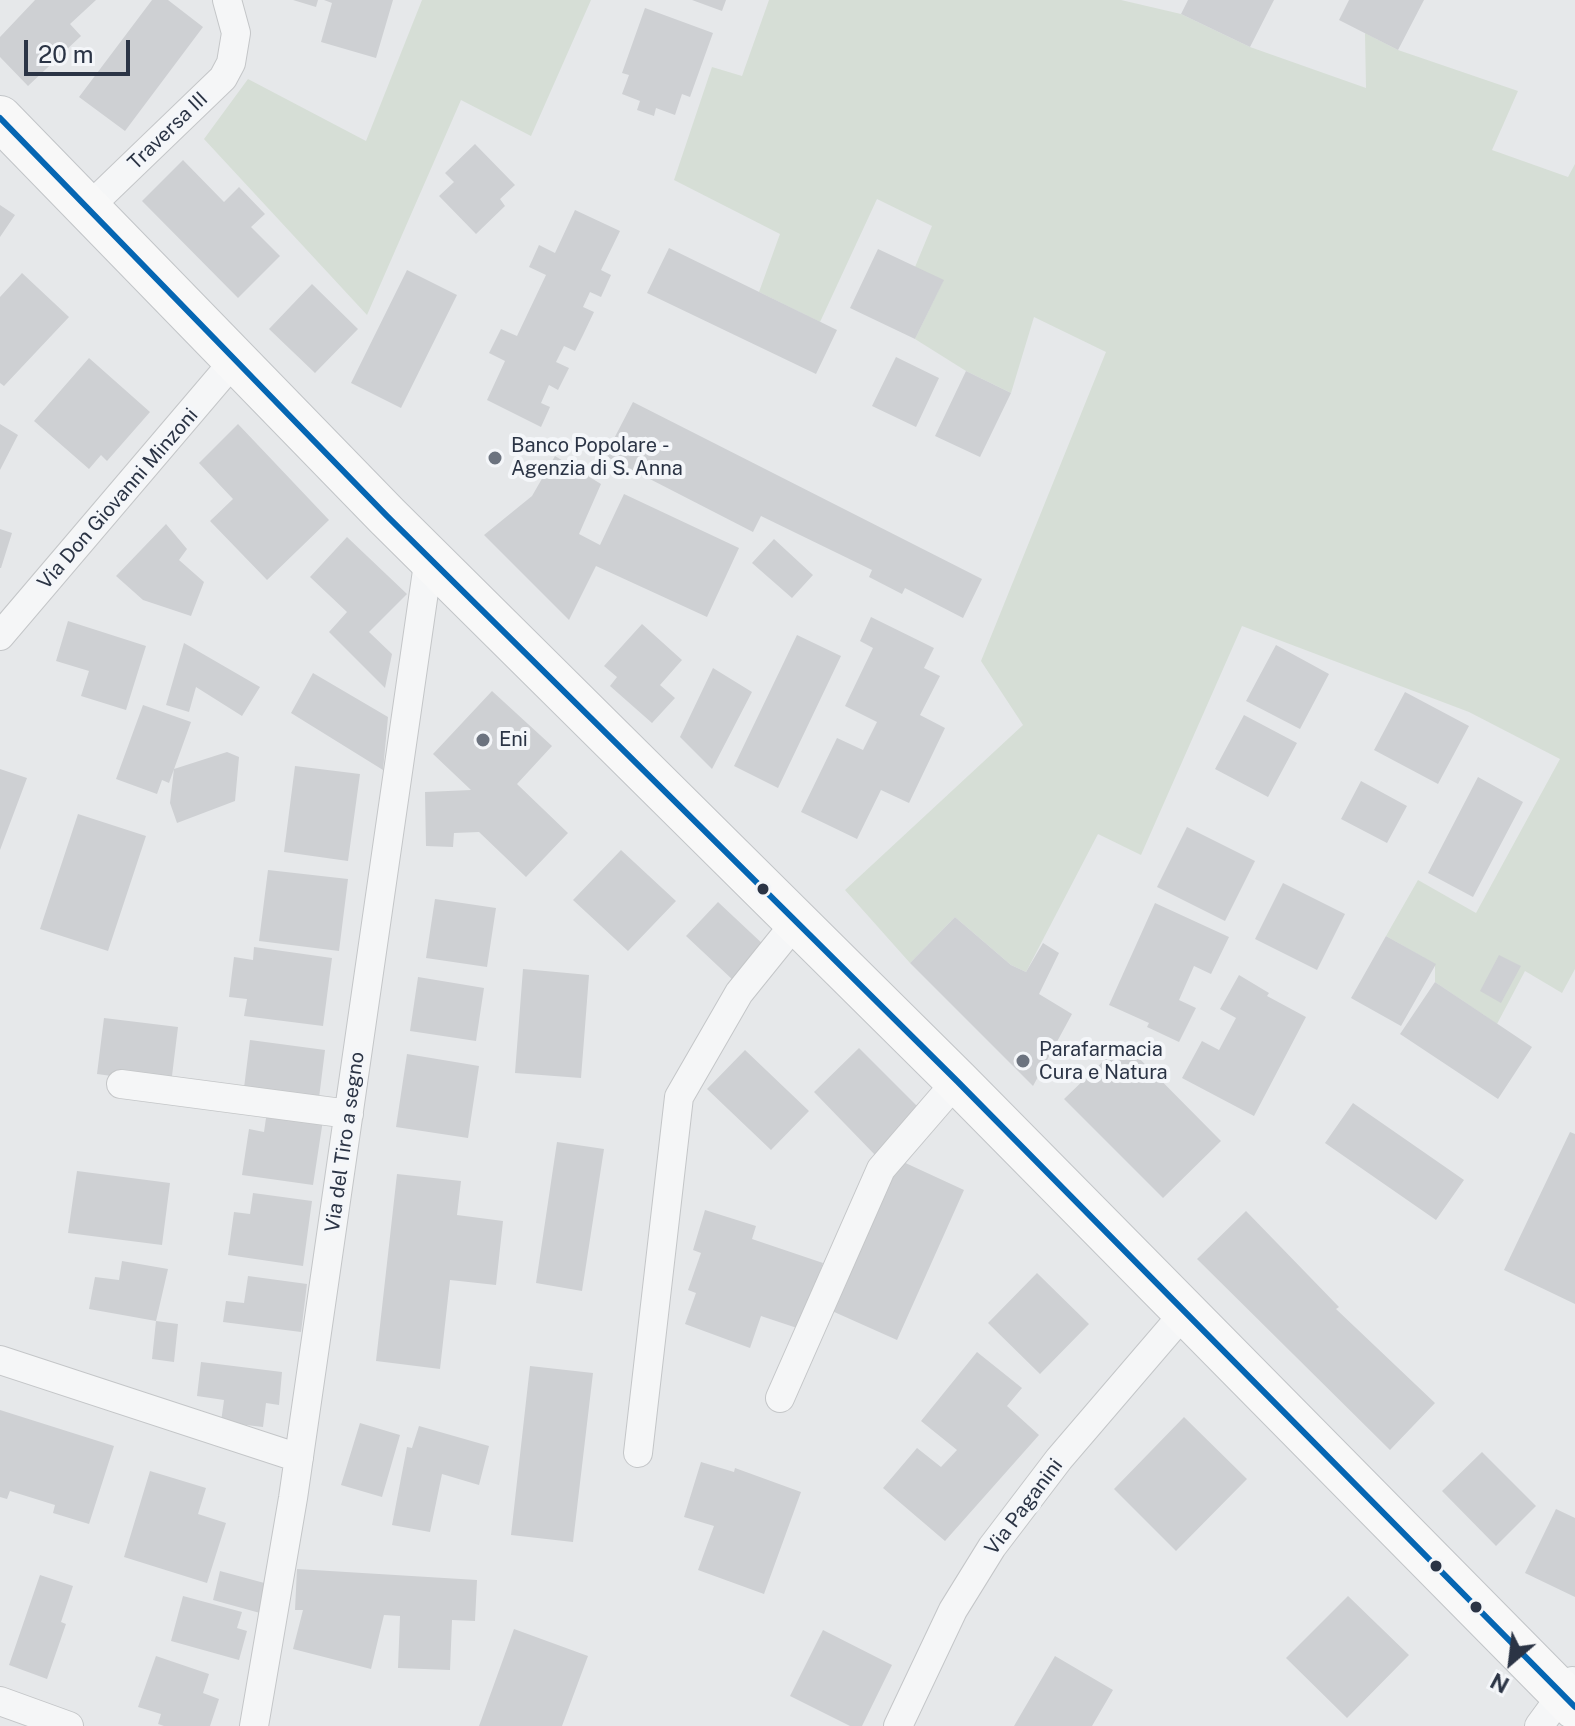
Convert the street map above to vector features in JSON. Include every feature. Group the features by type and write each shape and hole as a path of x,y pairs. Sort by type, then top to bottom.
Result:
{"main road":[{"path":"0,118 234,361 957,1081 1563,1701"}],"street":[{"name":"Traversa III","path":"88,208 223,78 231,63 236,33 227,0"},
{"name":"Via Don Giovanni Minzoni","path":"0,636 234,361"},
{"name":"Via del Tiro a segno","path":"254,1726 299,1458 429,557"},
{"path":"638,1453 679,1097 739,993 797,921"},
{"path":"780,1398 881,1169 957,1081"},
{"path":"121,1084 349,1114"},
{"name":"Via Paganini","path":"898,1726 953,1610 992,1547 1059,1459 1185,1312"},
{"path":"0,1360 299,1458"},
{"path":"0,1701 69,1726"}],"shaded area":[{"path":"422,0 591,0 531,136 461,100 367,315 204,139 248,79 366,141"},
{"path":"769,0 1121,0 1181,14 1250,47 1366,88 1365,33 1398,50 1518,91 1492,150 1568,177 1575,164 1575,969 1562,993 1525,971 1497,1024 1435,982 1435,964 1386,936 1418,880 1476,913 1560,759 1469,712 1242,626 1141,855 1098,834 1026,972 1011,965 955,917 910,963 845,890 1023,725 981,661 1106,352 1034,317 1011,393 966,371 915,339 943,281 915,267 932,226 877,199 820,322 759,292 780,234 674,180 712,67 742,76"}],"building":[{"path":"35,0 96,0 70,24 81,36 28,86 0,57 0,37"},
{"path":"152,0 168,0 203,27 125,131 79,97"},
{"path":"293,0 318,0 316,7"},
{"path":"324,0 393,0 376,58 321,42 332,3"},
{"path":"692,0 726,0 722,11"},
{"path":"1188,0 1274,0 1250,47 1181,14"},
{"path":"1349,0 1424,0 1398,50 1339,20"},
{"path":"645,8 713,33 690,97 682,94 675,115 656,108 654,116 637,110 640,101 622,94 629,75 622,73"},
{"path":"475,144 515,185 500,199 505,206 476,234 439,196 454,182 445,173"},
{"path":"183,160 224,202 239,187 265,214 251,227 280,256 238,298 142,201"},
{"path":"0,205 15,215 0,237"},
{"path":"575,210 620,231 601,270 611,275 601,297 590,292 583,307 594,312 583,335 575,351 564,346 556,362 569,368 558,390 549,385 541,403 550,407 541,427 487,400 505,361 489,353 501,329 517,336 546,275 529,267 539,245 555,253"},
{"path":"669,248 837,330 816,374 647,293"},
{"path":"878,249 944,280 915,339 850,308"},
{"path":"407,270 457,295 401,408 351,383"},
{"path":"22,273 69,317 4,386 0,383 0,297"},
{"path":"312,284 358,329 315,373 269,329"},
{"path":"896,357 939,378 916,427 872,406"},
{"path":"89,358 150,412 107,461 101,455 89,469 34,421"},
{"path":"966,371 1011,393 980,457 935,436"},
{"path":"633,402 982,579 963,618 905,588 902,594 869,577 872,570 761,516 753,532 605,456"},
{"path":"0,424 18,435 0,470"},
{"path":"238,424 329,520 267,580 210,521 233,499 199,463"},
{"path":"555,456 601,484 579,534 600,545 624,494 739,548 707,617 596,566 569,620 484,535 532,496"},
{"path":"166,524 187,549 179,560 204,582 191,616 143,600 116,576"},
{"path":"0,529 12,533 1,568 0,568"},
{"path":"347,537 407,594 369,632 392,654 385,688 329,632 347,612 310,577"},
{"path":"774,539 813,575 792,598 752,563"},
{"path":"871,617 934,648 924,668 940,676 920,715 945,728 909,803 881,790 857,839 801,812 837,738 863,750 877,722 845,706 873,648 860,641"},
{"path":"68,621 146,646 126,710 81,696 89,671 56,661"},
{"path":"642,624 682,660 660,685 675,698 652,723 610,686 617,677 604,666"},
{"path":"797,635 841,656 778,788 734,766"},
{"path":"184,643 260,687 242,716 196,687 189,712 166,705"},
{"path":"1276,645 1329,674 1300,729 1246,701"},
{"path":"713,668 752,692 712,769 680,737"},
{"path":"313,673 388,717 383,770 291,713"},
{"path":"492,691 552,746 517,784 568,833 526,877 479,832 454,833 453,847 426,846 425,792 471,790 433,754"},
{"path":"1405,692 1469,726 1438,784 1374,750"},
{"path":"143,705 191,722 169,783 162,780 157,794 116,779"},
{"path":"1244,715 1297,743 1268,797 1215,769"},
{"path":"227,752 239,757 235,801 177,823 170,803 174,769"},
{"path":"295,766 360,774 348,861 284,852"},
{"path":"0,769 27,778 0,850"},
{"path":"1478,777 1523,802 1473,897 1428,873"},
{"path":"1361,781 1407,806 1387,843 1341,819"},
{"path":"78,814 146,836 108,951 40,929"},
{"path":"1187,827 1255,861 1225,921 1157,887"},
{"path":"621,850 676,901 628,951 573,900"},
{"path":"268,870 348,879 339,951 259,941"},
{"path":"1283,883 1345,914 1317,970 1255,939"},
{"path":"435,899 496,908 487,967 426,958"},
{"path":"718,902 766,947 734,981 686,936"},
{"path":"1155,903 1229,937 1211,974 1194,966 1179,1000 1196,1008 1179,1042 1147,1027 1149,1023 1109,1005"},
{"path":"955,917 1011,965 1026,972 1043,943 1059,953 1039,994 1072,1014 1033,1086 910,963"},
{"path":"1386,936 1436,964 1401,1026 1351,998"},
{"path":"254,947 332,958 323,1026 244,1016 247,999 229,997 234,957 253,960"},
{"path":"1499,955 1521,966 1501,1003 1480,991"},
{"path":"523,969 589,975 581,1078 515,1073"},
{"path":"1239,975 1269,993 1267,996 1306,1017 1254,1116 1182,1078 1202,1041 1219,1050 1236,1018 1220,1009"},
{"path":"418,977 484,988 476,1041 410,1031"},
{"path":"1435,982 1532,1047 1498,1099 1400,1034"},
{"path":"104,1018 178,1027 171,1084 97,1074"},
{"path":"250,1040 325,1050 318,1106 243,1096"},
{"path":"1123,1042 1221,1141 1163,1198 1064,1099"},
{"path":"859,1048 922,1111 876,1156 814,1092"},
{"path":"745,1050 809,1111 771,1150 707,1089"},
{"path":"407,1054 479,1066 468,1138 396,1127"},
{"path":"1353,1103 1464,1180 1436,1220 1325,1143"},
{"path":"267,1111 323,1120 313,1185 242,1175 249,1129 264,1132"},
{"path":"1570,1132 1575,1134 1575,1304 1504,1270"},
{"path":"557,1142 604,1149 582,1291 536,1283"},
{"path":"899,1160 964,1190 897,1340 832,1311"},
{"path":"77,1171 170,1183 162,1245 68,1233"},
{"path":"397,1174 461,1181 457,1215 503,1221 496,1285 450,1280 440,1369 376,1361"},
{"path":"253,1193 312,1201 303,1266 228,1255 234,1212 250,1214"},
{"path":"705,1210 756,1226 752,1239 823,1263 800,1329 761,1316 750,1348 685,1324 696,1293 688,1290 701,1253 693,1250"},
{"path":"1246,1211 1339,1307 1336,1309 1435,1403 1390,1450 1197,1259"},
{"path":"122,1261 168,1269 156,1321 89,1309 95,1277 119,1280"},
{"path":"1037,1273 1089,1324 1040,1374 988,1323"},
{"path":"248,1276 307,1284 301,1332 223,1322 226,1301 244,1303"},
{"path":"156,1321 178,1324 174,1362 152,1359"},
{"path":"977,1352 1022,1388 1007,1406 1039,1435 945,1541 883,1488 917,1448 941,1467 957,1450 921,1421"},
{"path":"201,1362 282,1372 279,1405 266,1403 263,1427 221,1422 224,1400 197,1396"},
{"path":"530,1366 593,1373 573,1542 511,1535"},
{"path":"0,1410 114,1446 89,1524 53,1513 55,1505 10,1491 7,1499 0,1497"},
{"path":"1184,1417 1247,1479 1176,1551 1114,1489"},
{"path":"360,1423 400,1435 382,1497 341,1485"},
{"path":"419,1426 489,1446 479,1485 442,1474 430,1532 392,1525 407,1447 412,1448"},
{"path":"1482,1452 1536,1506 1496,1546 1442,1491"},
{"path":"701,1462 734,1472 735,1468 801,1492 764,1594 698,1570 714,1526 684,1517"},
{"path":"150,1471 206,1488 198,1514 226,1523 207,1583 124,1557"},
{"path":"1556,1509 1575,1518 1575,1597 1525,1573"},
{"path":"297,1569 477,1580 475,1621 452,1620 450,1670 398,1668 400,1616 384,1615 371,1669 293,1649 303,1610 295,1610"},
{"path":"220,1571 268,1584 260,1613 213,1600"},
{"path":"40,1575 73,1586 61,1622 66,1624 47,1679 9,1665"},
{"path":"183,1596 242,1612 237,1628 247,1631 239,1660 171,1641"},
{"path":"1348,1596 1409,1655 1347,1718 1286,1658"},
{"path":"514,1629 588,1656 562,1726 479,1726"},
{"path":"823,1630 892,1665 862,1726 850,1726 790,1696"},
{"path":"156,1656 209,1674 203,1693 219,1699 210,1726 164,1726 158,1724 161,1714 138,1707"},
{"path":"1055,1656 1113,1690 1092,1726 1014,1726"}],"transit line":[{"path":"0,118 387,516 957,1081 1575,1707"}],"place":[{"name":"Banco Popolare - Agenzia di S. Anna","path":"495,458"},
{"name":"Eni","path":"483,740"},
{"name":"Parafarmacia Cura e Natura","path":"1023,1061"}]}
